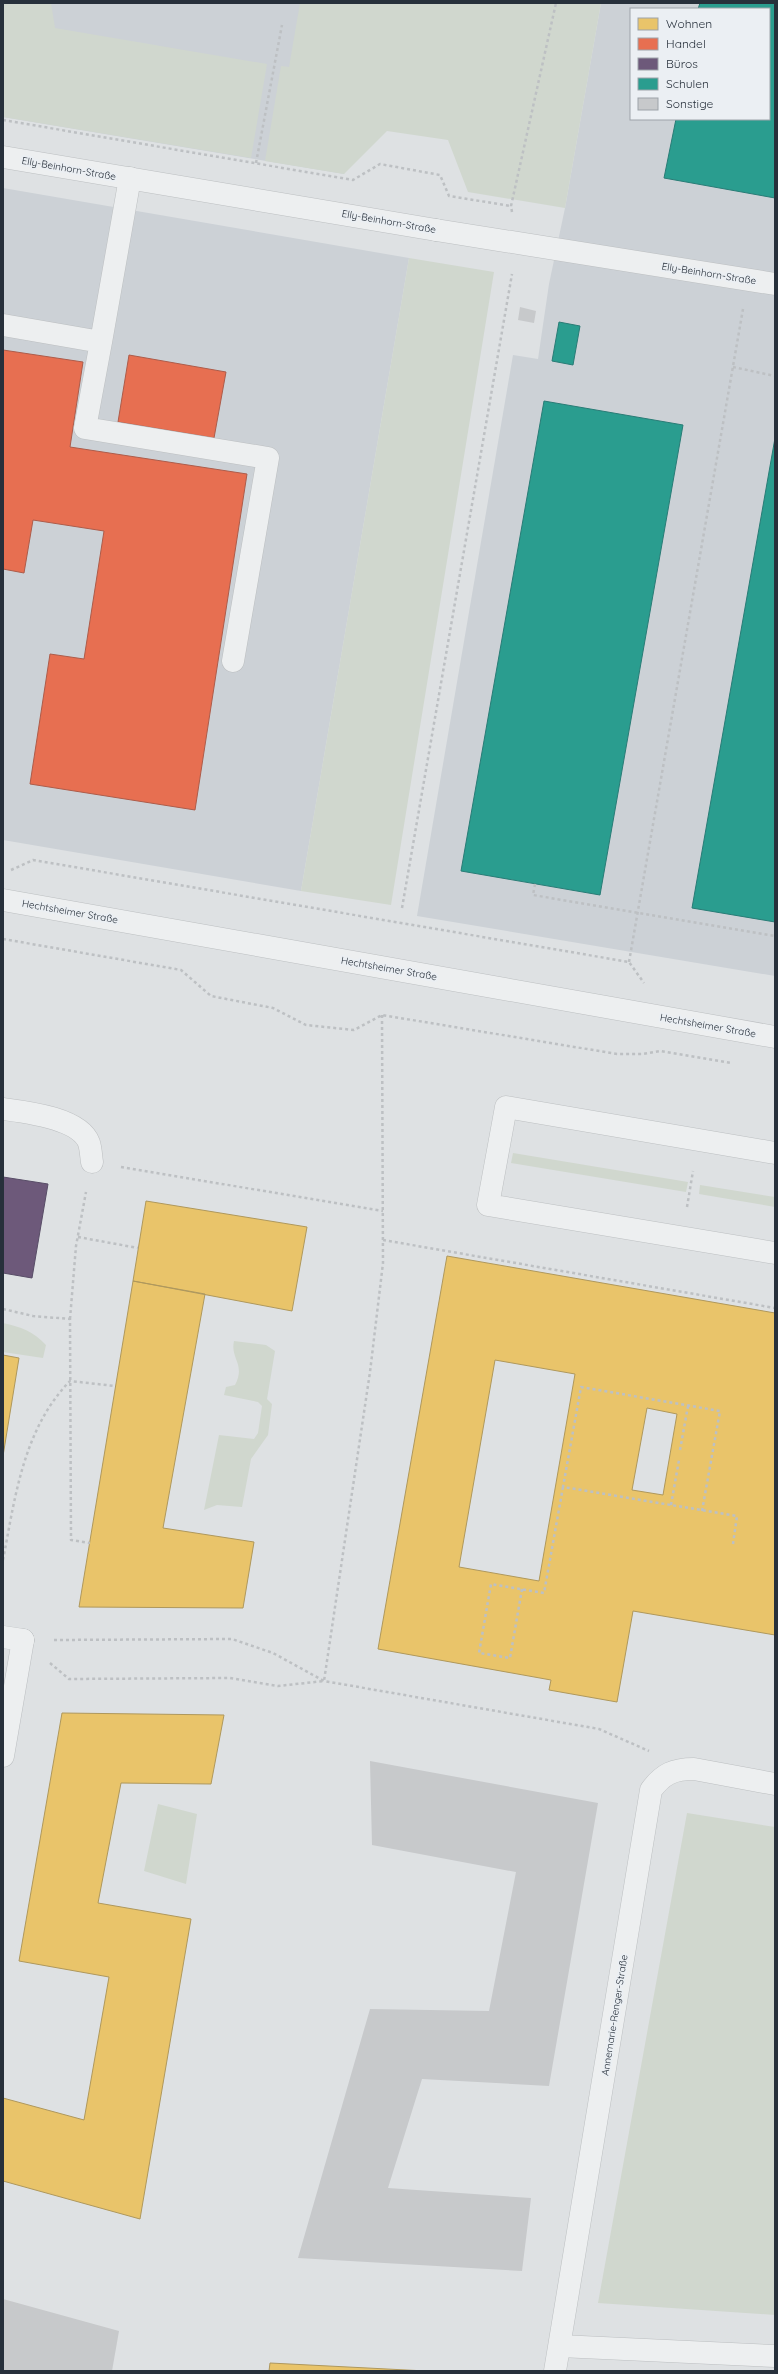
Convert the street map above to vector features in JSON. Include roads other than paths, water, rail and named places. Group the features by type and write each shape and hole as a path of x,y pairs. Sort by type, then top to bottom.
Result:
{"street":[{"name":"Elly-Beinhorn-Straße","path":"3,157 436,230 775,284"},
{"path":"130,178 85,428 268,458 233,661"},
{"path":"3,325 101,342"},
{"name":"Hechtsheimer Straße","path":"3,900 775,1037"},
{"path":"775,1153 506,1107 488,1205 775,1253"},
{"path":"3,1109 46,1116 74,1127 89,1142 92,1162"},
{"path":"3,1756 13,1638"},
{"name":"Annemarie-Renger-Straße","path":"555,2371 651,1790 660,1778 670,1772 680,1769 694,1769 775,1784"},
{"path":"560,2346 775,2356"}]}
